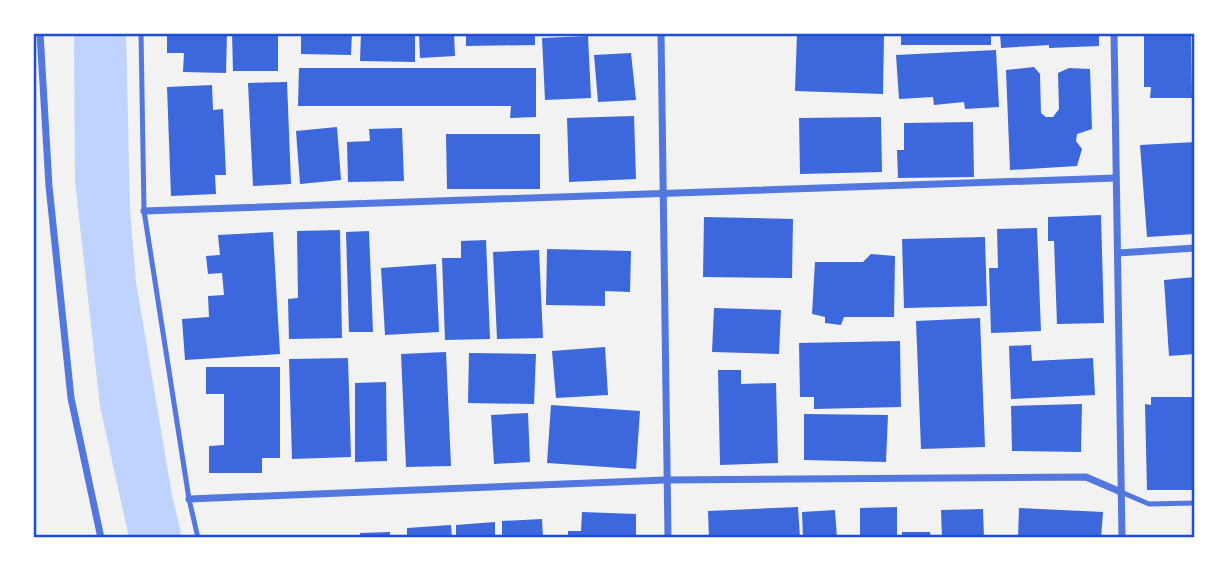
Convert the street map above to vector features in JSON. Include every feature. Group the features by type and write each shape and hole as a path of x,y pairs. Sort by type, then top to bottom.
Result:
{"street":[{"path":"40,33 49,186 71,398 101,538"},
{"path":"661,33 667,538"},
{"path":"1114,33 1122,538"},
{"path":"144,211 1116,178"},
{"path":"1118,253 1195,248"},
{"path":"189,499 665,481 1086,477 1121,492"}],"lane":[{"path":"141,33 144,211 189,499 198,538"},
{"path":"1121,492 1149,504 1195,503"}],"water":[{"path":"74,33 126,33 130,210 136,282 172,495 182,538 129,538 100,406 75,181"}],"building":[{"path":"167,33 227,33 226,73 183,72 184,53 167,53"},
{"path":"232,33 278,33 278,71 233,71"},
{"path":"301,33 352,33 351,55 301,54"},
{"path":"361,33 415,33 415,62 360,61"},
{"path":"419,33 454,33 455,56 420,58"},
{"path":"466,33 535,33 535,45 466,46"},
{"path":"797,33 884,35 883,94 795,91"},
{"path":"901,33 991,33 991,45 901,45"},
{"path":"1000,33 1099,33 1099,46 1001,48"},
{"path":"1144,35 1191,35 1192,98 1150,98 1151,87 1144,87"},
{"path":"588,36 591,98 545,100 542,38"},
{"path":"996,50 999,107 965,109 964,102 934,105 933,97 899,99 896,55"},
{"path":"631,53 636,100 598,102 594,55"},
{"path":"1034,67 1040,74 1041,113 1046,117 1053,117 1059,109 1058,73 1069,68 1090,69 1092,129 1077,134 1076,141 1082,149 1077,166 1010,170 1006,70"},
{"path":"299,68 536,68 536,117 510,118 511,106 298,106"},
{"path":"287,82 291,184 253,186 248,83"},
{"path":"212,85 213,110 223,109 226,175 215,175 216,194 171,196 167,87"},
{"path":"634,116 636,179 569,182 567,118"},
{"path":"881,117 882,172 800,174 799,118"},
{"path":"973,122 974,177 898,178 897,150 904,150 904,123"},
{"path":"337,127 341,180 300,184 296,131"},
{"path":"402,128 404,181 348,182 347,142 370,141 369,129"},
{"path":"446,134 540,134 540,189 447,189"},
{"path":"1195,142 1195,234 1147,237 1140,145"},
{"path":"1101,215 1104,323 1057,324 1054,241 1048,241 1048,217"},
{"path":"704,217 793,219 792,278 703,277"},
{"path":"1037,228 1041,331 991,333 989,268 998,268 997,229"},
{"path":"340,230 342,338 289,339 288,299 298,298 297,231"},
{"path":"369,231 373,332 349,332 346,232"},
{"path":"273,232 280,354 185,360 182,319 209,317 208,296 224,295 222,273 208,274 206,256 220,255 218,235"},
{"path":"985,237 987,306 904,308 902,239"},
{"path":"486,240 490,339 445,340 442,258 461,258 461,241"},
{"path":"547,249 631,251 630,292 605,291 605,306 546,305"},
{"path":"539,250 543,338 497,339 493,252"},
{"path":"871,254 895,256 894,317 844,317 841,325 825,323 825,317 812,314 815,262 863,262"},
{"path":"436,264 439,332 385,335 381,268"},
{"path":"1195,277 1195,354 1169,356 1164,280"},
{"path":"714,308 781,310 779,354 712,352"},
{"path":"980,318 985,447 921,449 916,321"},
{"path":"900,341 901,407 814,409 814,397 800,397 799,343"},
{"path":"1031,345 1032,361 1093,358 1095,395 1011,399 1009,346"},
{"path":"605,347 608,395 556,398 552,351"},
{"path":"446,352 451,466 406,467 401,354"},
{"path":"469,353 536,354 534,404 468,403"},
{"path":"348,358 351,457 292,459 289,359"},
{"path":"206,367 280,367 280,458 262,458 262,473 209,473 209,446 224,445 224,394 206,394"},
{"path":"718,370 741,370 741,384 776,383 778,463 720,465"},
{"path":"386,382 387,461 355,462 355,383"},
{"path":"1151,397 1195,397 1195,490 1147,490 1145,404 1151,405"},
{"path":"1082,404 1081,452 1012,451 1011,406"},
{"path":"551,405 640,411 636,469 547,463"},
{"path":"528,413 530,462 494,464 491,415"},
{"path":"804,414 888,415 886,462 804,460"},
{"path":"798,507 800,538 709,538 708,511"},
{"path":"897,507 897,538 860,538 860,508"},
{"path":"1019,508 1103,512 1101,538 1018,538"},
{"path":"983,509 984,538 942,538 941,510"},
{"path":"835,510 837,538 803,538 802,512"},
{"path":"582,512 636,514 636,538 568,538 568,531 581,531"},
{"path":"542,519 543,538 502,538 502,521"},
{"path":"495,522 495,538 456,538 456,525"},
{"path":"451,525 452,538 407,538 407,528"},
{"path":"390,532 390,538 360,538 360,533"},
{"path":"902,532 930,532 931,538 902,538"}]}
